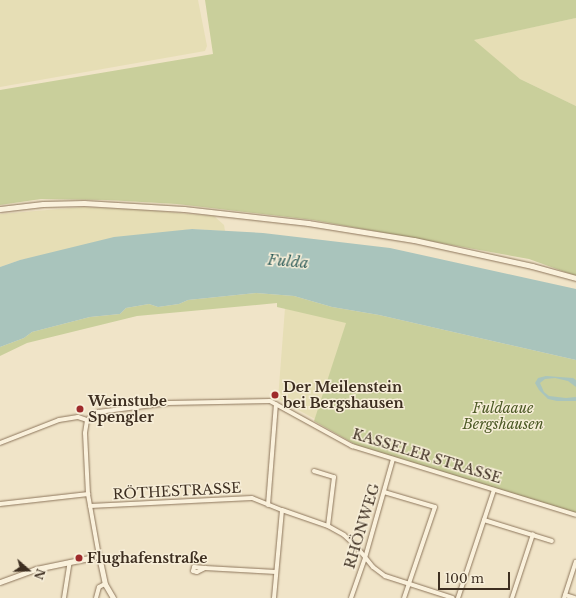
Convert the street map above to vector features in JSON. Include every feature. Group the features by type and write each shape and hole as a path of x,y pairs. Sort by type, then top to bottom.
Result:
{"street":[{"path":"0,209 43,204 84,203 184,209 308,223 414,240 532,266 576,278"},
{"name":"KASSELER STRASSE","path":"87,420 98,412 168,403 262,400 276,404 346,443 393,459 576,515"},
{"path":"268,505 276,404"},
{"path":"0,443 59,420 78,417 87,420 85,433 88,494 105,584 113,598"},
{"name":"RHÖNWEG","path":"351,598 365,558 393,459"},
{"path":"314,471 334,477 328,526"},
{"path":"458,598 494,490"},
{"path":"384,492 435,507 404,598"},
{"path":"0,504 88,494"},
{"name":"RÖTHESTRASSE","path":"90,506 252,498 328,526 344,535 373,567 385,576 452,598"},
{"path":"274,598 282,510"},
{"path":"484,520 552,541"},
{"path":"512,598 533,534"},
{"path":"0,582 36,569 99,556"},
{"path":"64,598 70,562"},
{"path":"575,598 564,596 576,562"},
{"path":"205,568 276,572"},
{"path":"96,598 99,587 105,584"}],"shaded area":[{"path":"0,0 198,0 207,46 205,51 0,87"},
{"path":"576,18 576,106 520,79 473,40"},
{"path":"83,207 145,210 214,216 224,225 225,231 192,229 20,260 0,267 0,214"},
{"path":"285,308 347,322 315,419 278,399"}],"green space":[{"path":"205,0 576,0 576,18 474,40 520,79 576,106 576,276 529,259 313,220 177,204 107,200 41,199 0,205 0,90 213,54"},
{"name":"Fuldaaue Bergshausen","path":"256,293 294,296 332,307 379,315 576,360 576,513 358,446 314,421 346,323 277,307 277,303 137,316 27,343 0,356 0,347 24,338 32,332 90,317 120,314 126,308 149,304 158,307 179,304 188,300"}],"water":[{"name":"Fulda","path":"192,229 263,233 390,248 576,289 576,360 379,315 332,307 294,296 256,293 188,300 179,304 158,307 149,304 126,308 120,314 90,317 32,332 24,338 0,347 0,267 20,260 114,237"},
{"path":"546,376 573,378 576,380 576,387 568,381 555,378 545,379 540,383 544,392 549,396 566,398 576,397 576,401 557,401 548,399 539,390 535,383 538,378"}],"place":[{"name":"Der Meilenstein bei Bergshausen","path":"275,395"},
{"name":"Weinstube Spengler","path":"80,409"},
{"name":"Flughafenstraße","path":"79,558"}]}
